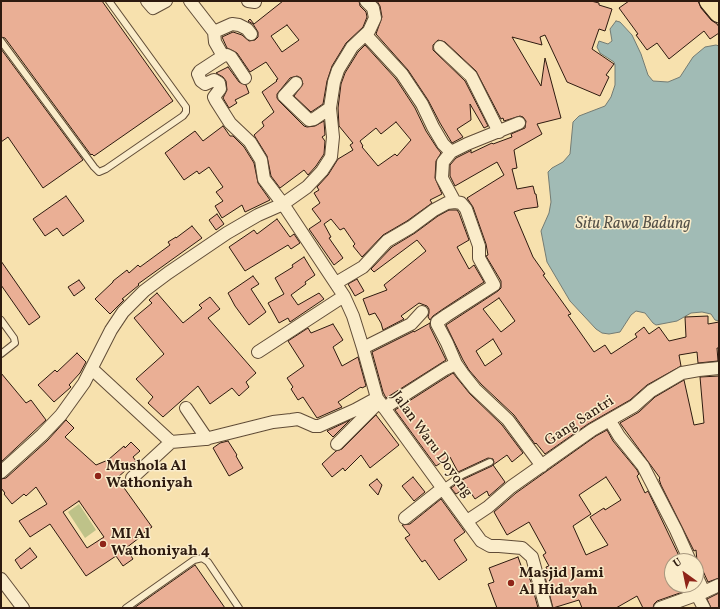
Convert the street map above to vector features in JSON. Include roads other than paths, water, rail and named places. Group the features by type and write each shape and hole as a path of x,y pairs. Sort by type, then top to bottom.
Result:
{"main road":[{"path":"709,1 719,13"}],"street":[{"path":"147,1 153,8 166,1"},
{"path":"190,1 214,32 215,42 223,56 227,55 231,57 245,78"},
{"path":"1,472 42,436 61,415 84,383 104,343 123,312 152,284 227,233 258,215 283,204 307,187 322,171 331,157 333,137 330,108 334,82 338,70 352,47 366,35 374,24 375,18 373,8 366,1"},
{"path":"214,32 232,24 239,25 247,29 251,34"},
{"path":"366,35 406,79 422,104 436,133 451,152"},
{"path":"440,47 471,76 499,132"},
{"name":"Jalan Waru Doyong","path":"223,56 200,71 198,74 205,84 214,80 217,81 220,87 215,94 214,99 230,123 250,142 261,160 264,179 283,204 344,296 353,316 364,348 380,403 481,541 490,546 522,548 532,557 546,608"},
{"path":"296,83 284,96 309,120 314,119 330,108"},
{"path":"455,202 442,178 443,162 451,152 519,123"},
{"path":"336,283 363,267 387,241 411,227 434,210 447,203 461,203 466,209 479,246 478,258 494,285 437,322 456,364 475,389 508,420 542,466"},
{"path":"258,352 344,296"},
{"path":"364,348 411,324 422,312"},
{"path":"132,478 171,442 207,439 273,422 298,420 314,426 320,426 355,410 380,403 456,364"},
{"name":"Gang Santri","path":"467,521 488,507 511,487 592,430 634,406 651,392 682,373 719,368"},
{"path":"92,369 171,442"},
{"path":"337,444 380,403"},
{"path":"186,408 207,439"},
{"path":"610,421 619,436 643,466 686,553"},
{"path":"405,518 443,488"},
{"path":"1,579 23,608"},
{"path":"704,591 719,584"},
{"path":"660,608 700,593 704,608"}],"lane":[{"path":"1,41 99,172 106,169 183,116 186,112 186,107 109,1"},
{"path":"1,320 14,338 15,342 1,354"},
{"path":"443,488 462,475 490,462"},
{"path":"126,608 194,560 202,558 208,562 239,608"}],"water":[{"name":"Situ Rawa Badung","path":"616,21 620,22 632,35 641,54 648,75 653,81 668,82 680,77 693,57 705,47 716,45 719,46 719,321 715,320 711,314 702,312 691,313 677,321 656,325 645,313 636,311 631,315 620,332 609,334 602,333 596,329 570,301 547,262 541,231 549,213 551,202 548,172 563,162 570,154 573,122 579,116 605,106 611,97 615,85 615,65 614,62 600,53 597,47 599,41 608,44 612,41 610,29"}],"place":[{"name":"Mushola Al Wathoniyah","path":"98,476"},
{"name":"MI Al Wathoniyah 4","path":"103,544"},
{"name":"Masjid Jami Al Hidayah","path":"511,583"}]}
